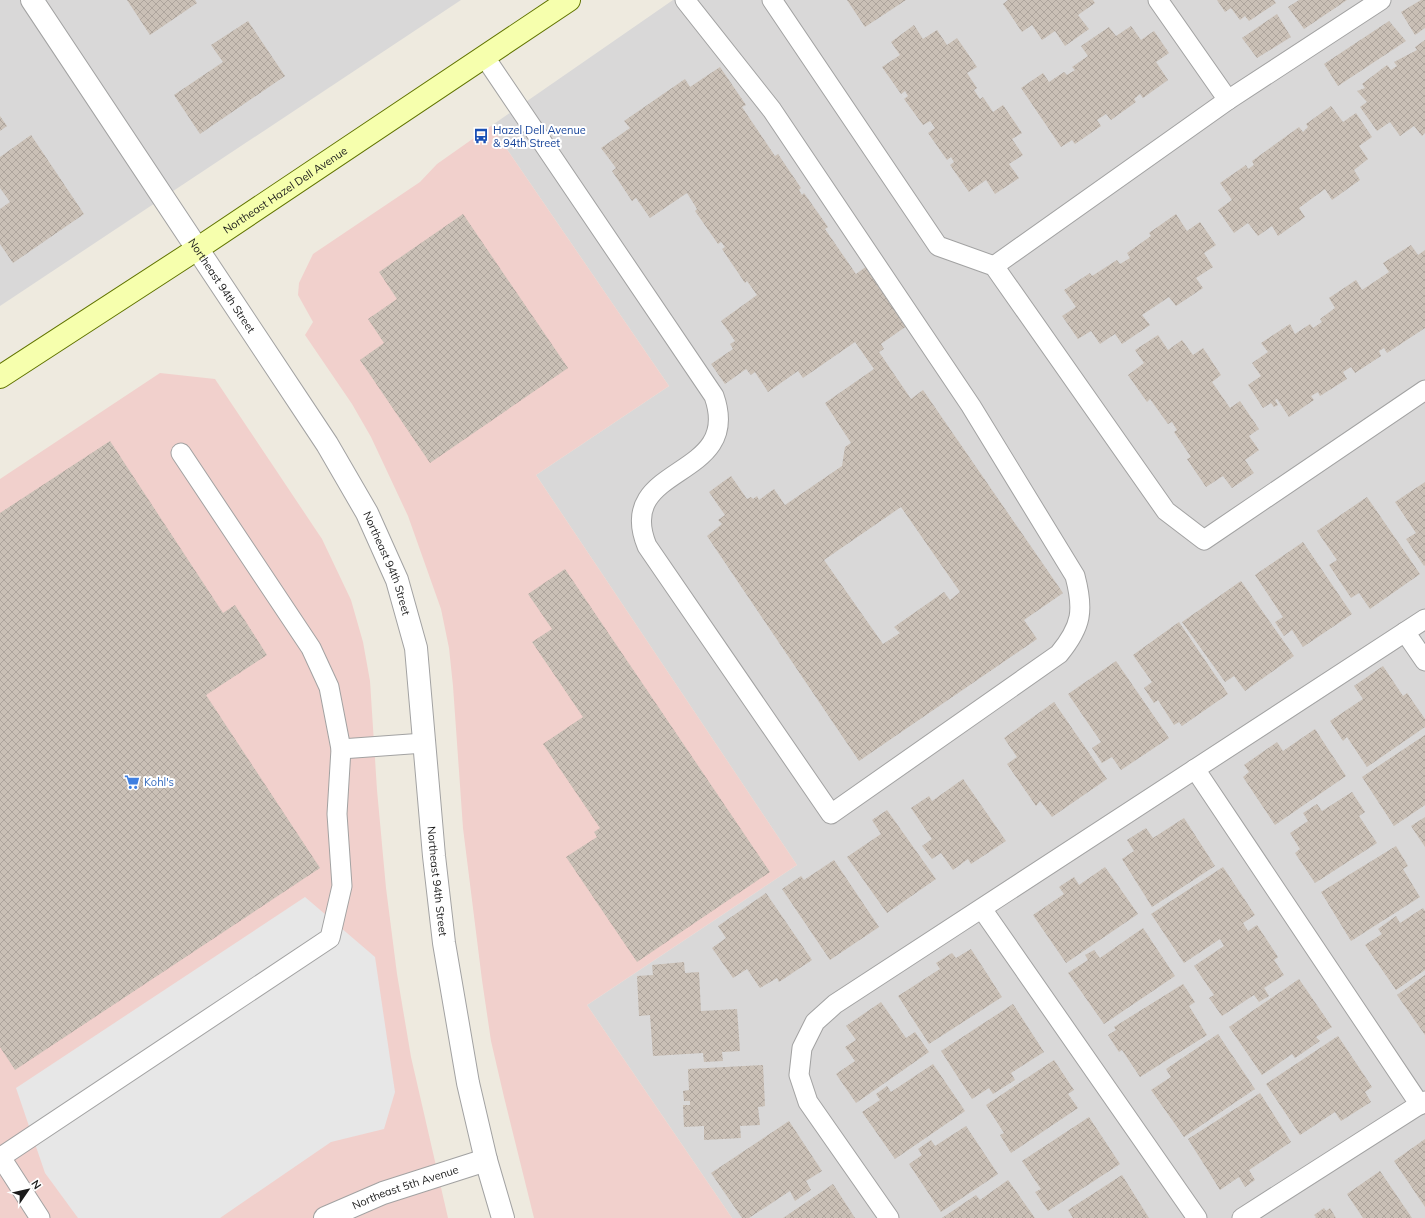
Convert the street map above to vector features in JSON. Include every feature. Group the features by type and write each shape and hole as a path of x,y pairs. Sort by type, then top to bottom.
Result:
{"main road":[{"name":"Northeast Hazel Dell Avenue","path":"0,378 197,249 569,0"}],"street":[{"name":"Northeast 94th Street","path":"32,0 327,444 367,513 397,580 416,648 444,942 468,1083 486,1160 503,1218"},
{"name":"Northeast 5th Avenue","path":"325,1218 383,1193 486,1160"}],"lane":[{"path":"484,56 714,396 719,410 720,425 715,440 707,452 658,486 649,495 641,520 642,534 647,546 831,814 1059,654 1072,637 1080,617 1080,596 1075,576 972,406 772,110 685,0"},
{"path":"772,0 938,246 994,266 1166,511 1204,540 1425,390"},
{"path":"1158,0 1228,100"},
{"path":"994,266 1228,100 1381,0"},
{"path":"40,1218 0,1156 330,938 342,886 337,814 341,749 329,687 311,648 180,453"},
{"path":"889,1218 808,1102 799,1075 802,1048 815,1022 835,1004 1425,620"},
{"path":"1405,632 1425,661"},
{"path":"341,749 424,743"},
{"path":"1195,769 1422,1103 1242,1218"},
{"path":"982,909 1197,1218"}],"shaded area":[{"path":"0,0 461,0 0,306"},
{"path":"673,0 1425,0 1425,1218 732,1218 587,1005 797,865 536,475 669,386 491,126"},
{"path":"491,126 669,386 536,475 797,865 587,1005 732,1218 534,1218 491,1041 463,828 449,648 441,609 408,516 371,437 352,404 305,335 313,322 298,295 299,283 313,254 420,182 437,164"},
{"path":"160,373 215,379 322,539 351,600 363,642 370,681 377,790 386,888 397,974 411,1057 448,1218 0,1218 0,479"},
{"path":"305,897 375,957 395,1092 384,1129 331,1142 220,1218 78,1218 45,1173 16,1088"}],"building":[{"path":"127,0 195,0 197,3 150,35"},
{"path":"847,0 906,0 865,27"},
{"path":"1008,0 1093,0 1095,3 1078,15 1089,29 1065,46 1055,31 1042,40 1032,25 1022,32 1003,4"},
{"path":"1217,0 1274,0 1276,3 1249,21 1245,16 1240,20 1231,8 1225,12"},
{"path":"1299,0 1347,0 1304,29 1288,7"},
{"path":"1421,0 1425,0 1425,28 1415,35 1401,12"},
{"path":"1277,14 1291,37 1257,58 1242,38"},
{"path":"248,21 285,76 200,134 174,95 223,62 211,45"},
{"path":"1389,21 1406,41 1338,86 1324,64"},
{"path":"914,25 923,39 937,30 947,45 957,38 977,67 967,73 977,88 974,90 980,99 983,97 993,112 1003,105 1022,133 1012,139 1023,155 1009,164 1019,178 995,194 986,180 969,192 950,165 954,162 951,157 947,160 928,133 935,128 930,121 923,125 904,99 908,96 905,91 901,94 882,67 900,55 891,42"},
{"path":"1131,26 1141,40 1154,31 1169,53 1156,62 1168,80 1143,98 1140,94 1134,99 1136,102 1111,120 1106,114 1097,120 1101,126 1075,144 1072,140 1061,147 1021,88 1043,73 1049,82 1064,72 1067,75 1075,70 1072,67 1088,56 1081,46 1109,27 1116,36"},
{"path":"1425,40 1425,133 1422,136 1414,126 1400,136 1390,122 1377,131 1360,107 1367,102 1357,91 1365,88 1362,84 1387,65 1391,70 1397,66 1394,62 1417,50 1415,47"},
{"path":"720,67 746,105 742,107 775,156 778,154 801,188 799,190 802,195 804,193 828,227 825,229 856,274 867,266 908,325 881,344 884,349 879,352 911,399 923,390 1063,593 1024,620 1037,639 859,761 707,536 722,524 718,520 725,515 709,492 731,476 747,499 751,497 753,499 757,496 759,500 774,489 785,505 842,466 845,447 851,443 825,403 874,369 855,342 803,378 798,371 768,392 755,372 751,375 746,369 725,384 711,364 733,349 730,344 735,341 721,321 757,295 747,281 745,283 722,249 725,247 721,242 718,244 695,211 697,209 687,193 650,218 636,198 632,201 612,171 616,168 601,148 630,128 624,121 685,79 690,87","holes":["901,507 960,592 950,600 944,592 894,627 900,633 883,644 824,560"]},
{"path":"1331,106 1343,122 1356,113 1372,137 1359,146 1368,159 1354,170 1360,180 1332,200 1325,189 1299,208 1305,217 1278,236 1272,226 1258,236 1248,223 1234,233 1218,210 1232,200 1220,183 1246,165 1248,169 1254,165 1252,161 1299,127 1303,132 1308,127 1306,124"},
{"path":"0,116 7,126 0,131"},
{"path":"31,135 84,214 13,263 0,244 0,209 10,202 0,188 0,157"},
{"path":"463,214 568,368 430,463 360,360 384,343 368,319 397,299 379,272"},
{"path":"1176,214 1187,231 1200,222 1216,245 1204,253 1213,267 1196,278 1203,288 1176,306 1169,297 1142,315 1150,325 1122,344 1115,334 1100,344 1091,331 1078,339 1062,316 1076,307 1064,290 1090,273 1092,276 1117,260 1120,264 1130,258 1127,253 1151,236 1149,233"},
{"path":"1411,245 1418,255 1425,250 1425,328 1387,353 1384,348 1379,351 1381,356 1355,373 1351,367 1343,372 1347,379 1320,396 1318,392 1311,396 1314,400 1289,417 1277,399 1275,400 1278,405 1274,407 1271,403 1263,408 1248,385 1261,376 1252,363 1268,352 1261,343 1290,324 1295,334 1310,324 1313,328 1322,322 1320,319 1335,308 1329,298 1356,280 1362,290 1389,272 1383,263"},
{"path":"1158,335 1168,350 1182,340 1193,355 1203,348 1221,375 1212,382 1230,408 1240,401 1259,429 1249,436 1259,450 1245,460 1254,473 1232,488 1223,476 1206,487 1187,459 1191,457 1174,432 1177,430 1172,422 1168,424 1150,399 1147,402 1128,375 1144,363 1135,350"},
{"name":"Kohl's","path":"110,441 223,613 235,605 267,655 206,695 320,868 15,1070 0,1047 0,513"},
{"path":"1425,482 1424,566 1406,539 1416,533 1395,502"},
{"path":"1367,497 1420,574 1370,609 1359,593 1351,598 1329,565 1337,560 1317,531"},
{"path":"1303,542 1352,614 1303,647 1292,630 1284,636 1275,622 1283,617 1255,575"},
{"path":"565,569 770,872 637,962 566,857 597,837 594,832 600,828 543,744 583,717 532,642 552,629 528,594"},
{"path":"1241,581 1294,656 1245,691 1234,676 1225,682 1182,622"},
{"path":"1179,622 1228,694 1182,726 1179,722 1174,725 1158,700 1154,703 1144,688 1152,682 1133,655"},
{"path":"1116,661 1169,738 1121,770 1112,757 1102,763 1092,748 1101,742 1068,694"},
{"path":"1383,666 1403,696 1407,693 1425,719 1425,727 1367,767 1347,737 1343,741 1330,721 1363,699 1354,686"},
{"path":"1054,702 1107,779 1052,817 1040,801 1036,806 1007,764 1017,757 1004,738"},
{"path":"1315,729 1346,776 1275,825 1243,777 1249,772 1244,765 1277,742 1283,751"},
{"path":"1425,735 1425,805 1394,826 1362,777"},
{"path":"963,779 1006,841 971,864 968,859 953,870 941,853 932,859 922,846 932,839 911,808 929,796 932,801"},
{"path":"1352,792 1365,812 1359,816 1377,843 1315,883 1295,853 1300,849 1290,833 1308,821 1303,813 1317,804 1322,811"},
{"path":"887,810 936,879 887,913 847,857 881,834 872,820"},
{"path":"1425,817 1425,847 1411,826"},
{"path":"1184,818 1215,866 1152,907 1122,859 1134,851 1127,840 1146,828 1153,838"},
{"path":"1396,846 1408,866 1403,869 1420,897 1351,941 1321,892"},
{"path":"834,860 879,927 830,960 782,889 801,876 804,880"},
{"path":"1105,867 1138,914 1066,963 1033,915 1064,894 1059,887 1074,877 1079,885"},
{"path":"1223,867 1255,915 1243,923 1248,931 1257,925 1278,957 1274,960 1284,975 1264,988 1269,996 1259,1002 1254,995 1222,1016 1209,998 1214,995 1194,966 1224,946 1220,939 1184,963 1151,914"},
{"path":"766,893 812,960 779,982 777,978 760,988 747,969 733,978 712,948 726,938 718,926"},
{"path":"1423,908 1425,911 1425,970 1396,990 1365,945 1382,934 1378,929 1396,916 1400,923"},
{"path":"1143,928 1175,976 1104,1024 1068,973 1088,960 1085,955 1094,950 1100,958"},
{"path":"971,949 1002,997 929,1044 898,996 940,969 936,963 952,953 956,958"},
{"path":"684,962 685,973 699,972 701,1011 737,1009 740,1051 722,1052 723,1061 704,1062 703,1053 653,1056 650,1015 639,1016 637,976 653,975 652,965"},
{"path":"1425,975 1425,1035 1397,995"},
{"path":"1299,979 1332,1027 1316,1037 1320,1041 1295,1058 1292,1054 1262,1075 1229,1027"},
{"path":"1183,984 1195,1002 1189,1006 1207,1035 1140,1077 1122,1050 1119,1052 1108,1035 1116,1030 1114,1027"},
{"path":"881,1002 906,1038 915,1032 929,1052 856,1103 836,1074 855,1061 845,1047 856,1040 846,1026"},
{"path":"1013,1004 1044,1052 1011,1073 1015,1080 993,1094 989,1088 972,1099 941,1051"},
{"path":"1218,1034 1255,1089 1184,1137 1151,1090 1171,1077 1166,1069"},
{"path":"1338,1036 1372,1087 1365,1092 1371,1102 1341,1121 1335,1112 1300,1135 1266,1084"},
{"path":"1054,1060 1074,1090 1068,1094 1078,1108 1011,1153 1000,1135 1004,1133 986,1105"},
{"path":"933,1064 965,1111 895,1159 862,1112 880,1100 876,1094 887,1086 891,1092"},
{"path":"763,1065 765,1106 758,1107 760,1125 740,1126 741,1138 704,1140 704,1126 684,1127 683,1105 690,1105 690,1101 684,1101 683,1091 689,1090 688,1069"},
{"path":"1260,1093 1291,1142 1249,1170 1255,1180 1245,1187 1239,1177 1220,1190 1188,1139"},
{"path":"1089,1117 1120,1164 1048,1211 1035,1192 1041,1189 1022,1161"},
{"path":"789,1121 822,1171 806,1181 811,1190 795,1201 790,1191 749,1218 742,1218 711,1173"},
{"path":"966,1126 998,1174 941,1212 909,1164 922,1155 918,1149 931,1140 935,1146"},
{"path":"1425,1139 1425,1207 1394,1161"},
{"path":"1380,1171 1412,1218 1363,1218 1347,1194"},
{"path":"1122,1175 1149,1218 1073,1218 1068,1210"},
{"path":"1008,1180 1035,1218 942,1218 976,1195 980,1200"},
{"path":"833,1184 855,1218 783,1218"},
{"path":"1324,1208 1326,1211 1330,1208 1336,1218 1315,1218 1316,1217 1314,1215"}],"place":[{"name":"Hazel Dell Avenue & 94th Street","path":"481,136"},
{"name":"Kohl's","path":"132,782"}]}
